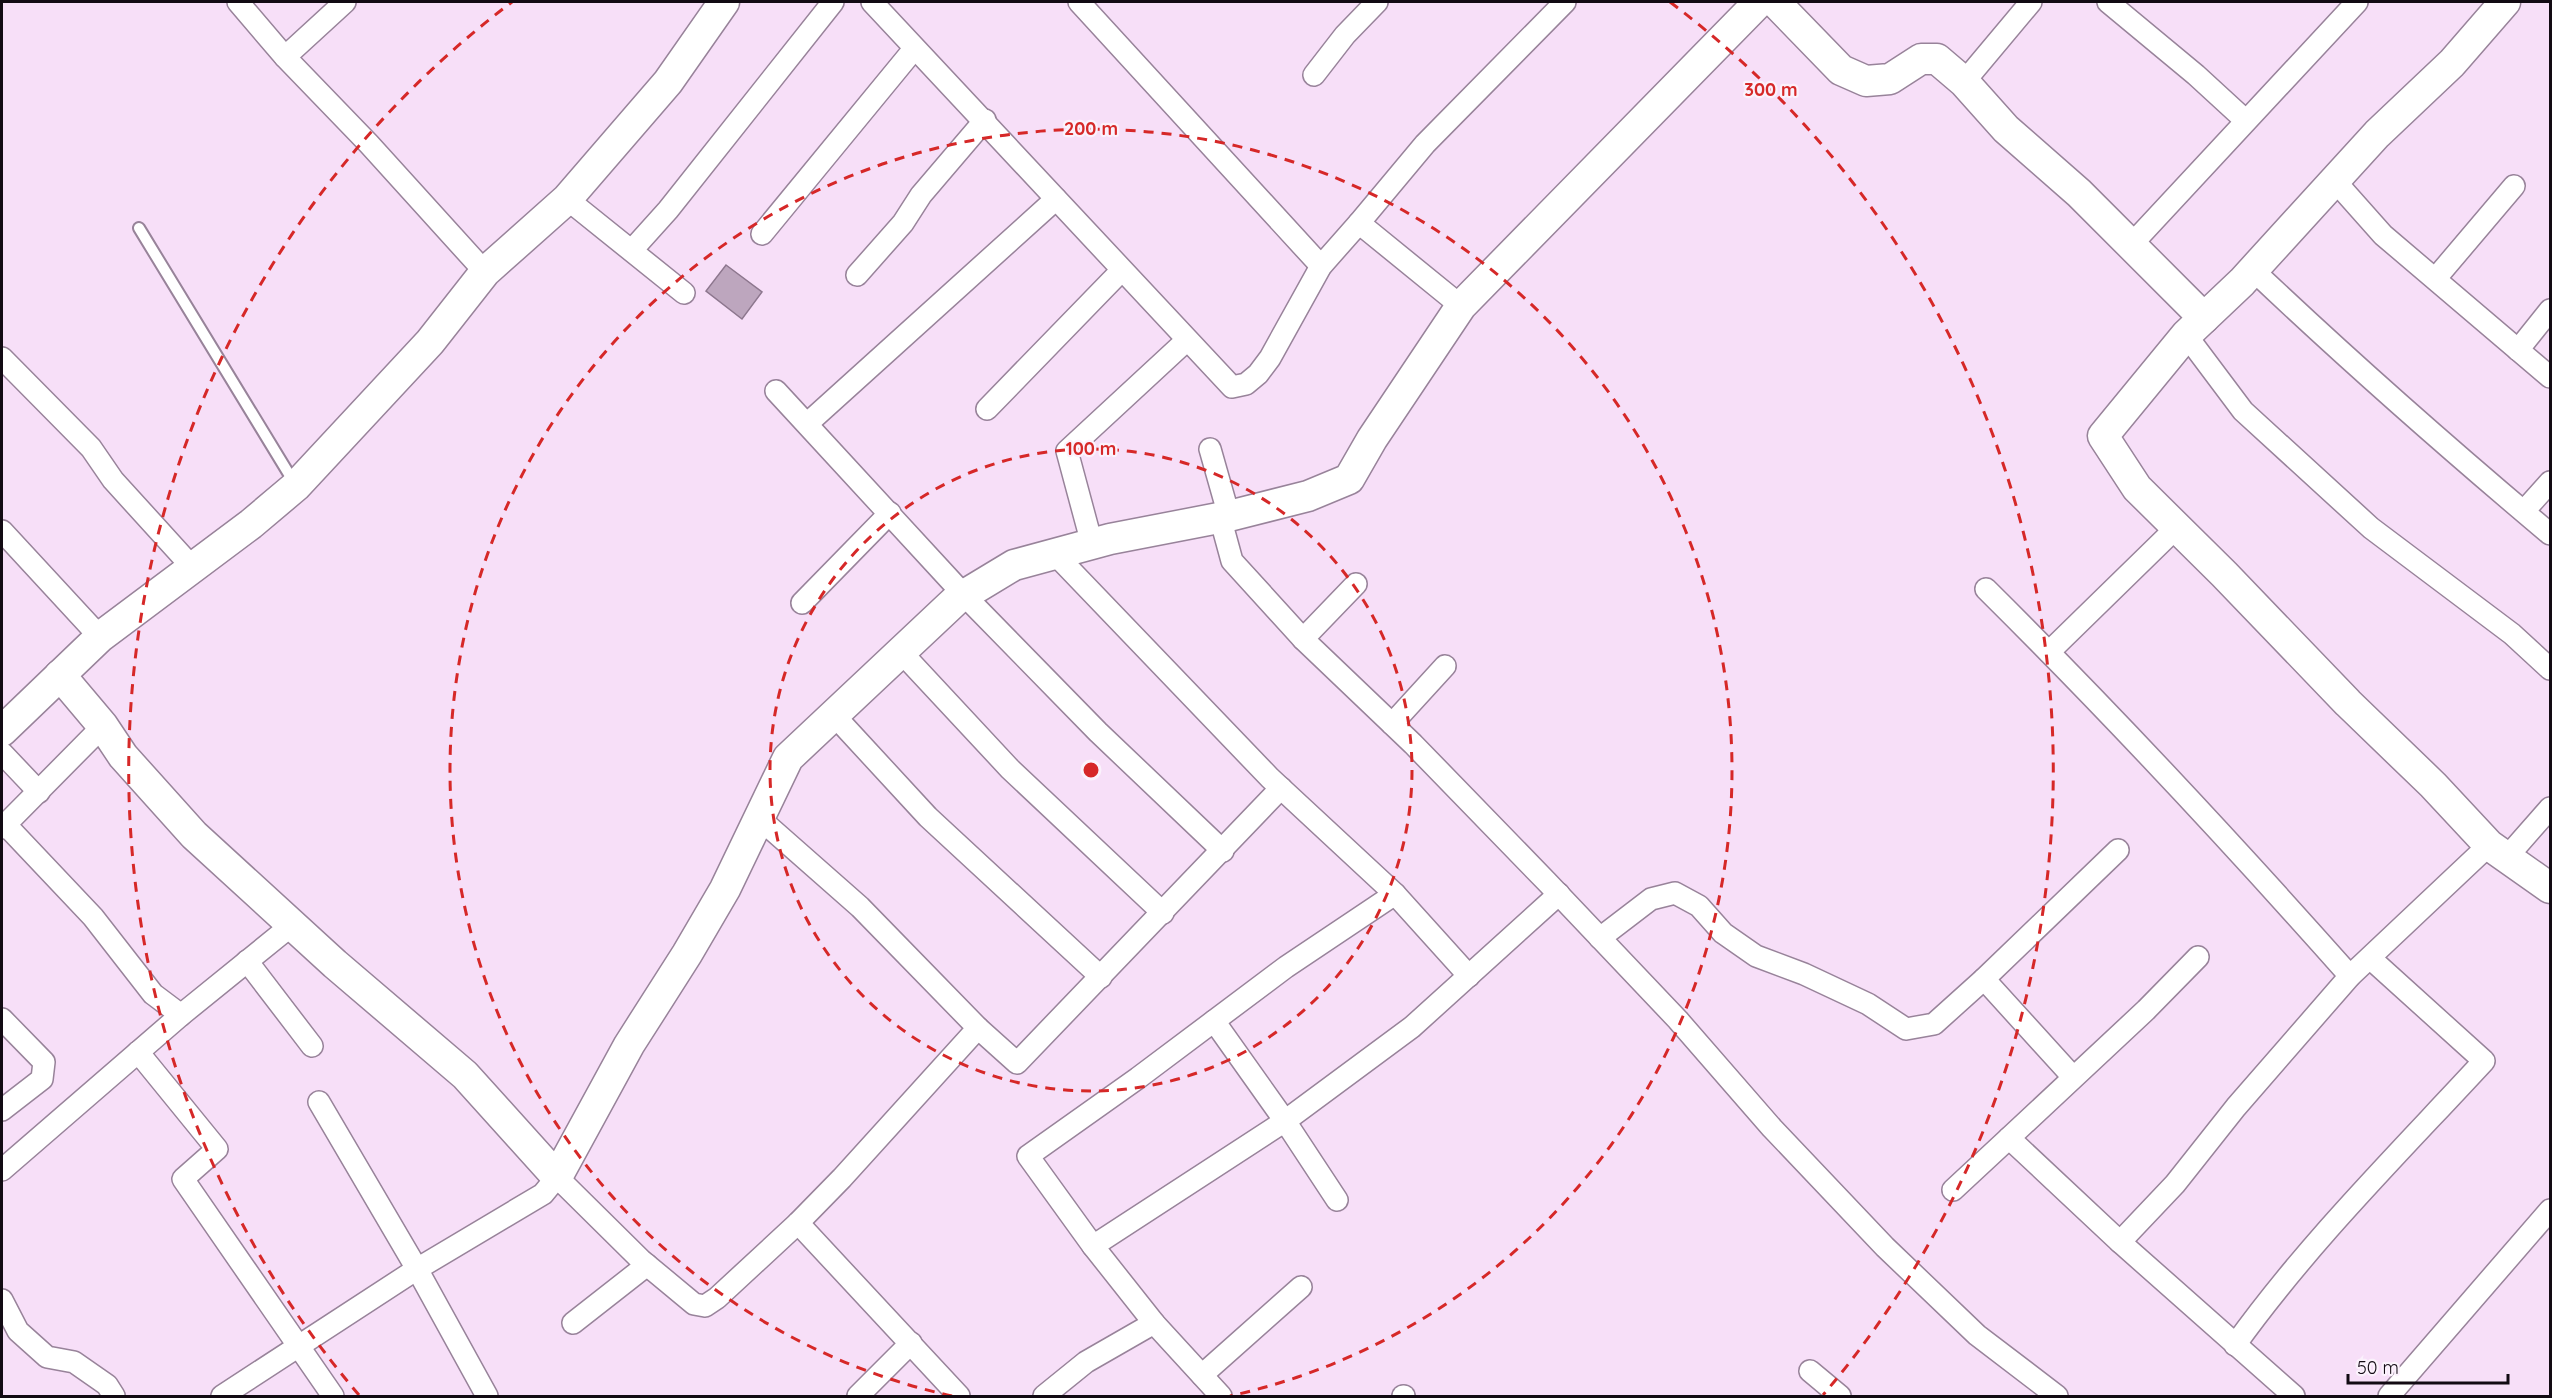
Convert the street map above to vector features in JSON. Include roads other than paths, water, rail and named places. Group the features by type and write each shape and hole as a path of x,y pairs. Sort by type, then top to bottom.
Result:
{"street":[{"path":"238,2 285,57 369,144 485,272"},
{"path":"285,57 345,2"},
{"path":"2,730 100,637 193,568 296,486 430,342 485,272 567,199 668,82 724,2"},
{"path":"632,250 668,210 832,2"},
{"path":"872,2 914,49 985,120 1121,271 1232,387 1246,384 1258,374 1270,358 1321,266 1425,144 1565,2"},
{"path":"1078,2 1321,266"},
{"path":"1314,75 1345,35 1377,2"},
{"path":"222,1396 417,1269 543,1194 557,1177 629,1045 725,889 788,759 956,600 1014,565 1092,544 1308,496 1349,479 1372,439 1461,306 1759,2"},
{"path":"1775,2 1841,70 1866,81 1890,78 1921,59 1937,59 1964,82 2006,129 2079,193 2131,245 2195,326 2243,411 2362,520 2512,634 2550,669"},
{"path":"1964,82 2031,2"},
{"path":"2109,2 2196,75 2245,120"},
{"path":"2505,2 2452,63 2377,134 2253,270 2195,326 2103,436 2137,488 2365,720 2498,851 2550,888"},
{"path":"2131,245 2348,4"},
{"path":"762,234 914,49"},
{"path":"857,275 903,223 921,195 985,120"},
{"path":"2335,181 2383,235 2550,377"},
{"path":"2436,278 2514,186"},
{"path":"567,199 684,293"},
{"path":"808,423 1056,199"},
{"path":"1359,223 1461,306"},
{"path":"2253,270 2444,445 2550,534"},
{"path":"987,409 1121,271"},
{"path":"2518,350 2550,310"},
{"path":"1092,544 1067,451 1187,340"},
{"path":"2,358 92,448 113,480 193,568"},
{"path":"776,391 808,423 964,595 1098,732 1223,851"},
{"path":"1209,449 1225,516 1232,561 1303,639 1392,724 1559,894 1678,1020 1772,1128 1885,1247 1977,1335 2057,1396"},
{"path":"2524,512 2550,482"},
{"path":"802,603 890,513"},
{"path":"2049,652 2176,527"},
{"path":"2,531 100,637"},
{"path":"1055,554 1281,788 1395,894 1469,976"},
{"path":"1303,639 1356,584"},
{"path":"1986,589 2196,806 2350,976"},
{"path":"900,652 1010,769 1163,913"},
{"path":"1392,724 1445,666"},
{"path":"60,675 103,726 123,756 194,836 292,925 465,1075 557,1177 647,1265 694,1304 705,1306 717,1298 798,1223 842,1178 978,1028"},
{"path":"834,714 928,817 1101,977"},
{"path":"103,726 3,826 93,917 153,994 181,1015"},
{"path":"2,753 39,792"},
{"path":"759,818 860,907 978,1028 1017,1063 1281,788"},
{"path":"2120,1242 2175,1184 2236,1107 2350,976 2550,808"},
{"path":"1600,938 1651,899 1675,893 1699,906 1723,933 1756,956 1804,974 1868,1004 1906,1029 1934,1024 2118,850"},
{"path":"1221,1396 1154,1323 1093,1246 1028,1156 1138,1078 1286,967 1395,894"},
{"path":"1093,1246 1285,1121 1412,1027 1559,894"},
{"path":"2,1170 181,1015 292,925"},
{"path":"1953,1190 2146,1010 2198,957"},
{"path":"2235,1345 2278,1288 2364,1190 2484,1061 2370,958"},
{"path":"247,962 312,1046"},
{"path":"1984,979 2073,1077"},
{"path":"2,1019 44,1062 42,1079 2,1110"},
{"path":"1214,1021 1285,1121 1337,1200"},
{"path":"138,1052 217,1149 183,1179 333,1396"},
{"path":"318,1102 417,1269 487,1396"},
{"path":"2009,1138 2120,1242 2294,1396"},
{"path":"2389,1396 2550,1210"},
{"path":"798,1223 959,1396"},
{"path":"573,1323 647,1265"},
{"path":"1202,1375 1301,1287"},
{"path":"2,1300 18,1331 46,1357 74,1362 106,1385 114,1396"},
{"path":"1044,1396 1086,1362 1154,1323"},
{"path":"858,1396 911,1343"},
{"path":"1810,1371 1840,1396"}],"lane":[{"path":"139,228 296,486"}]}
